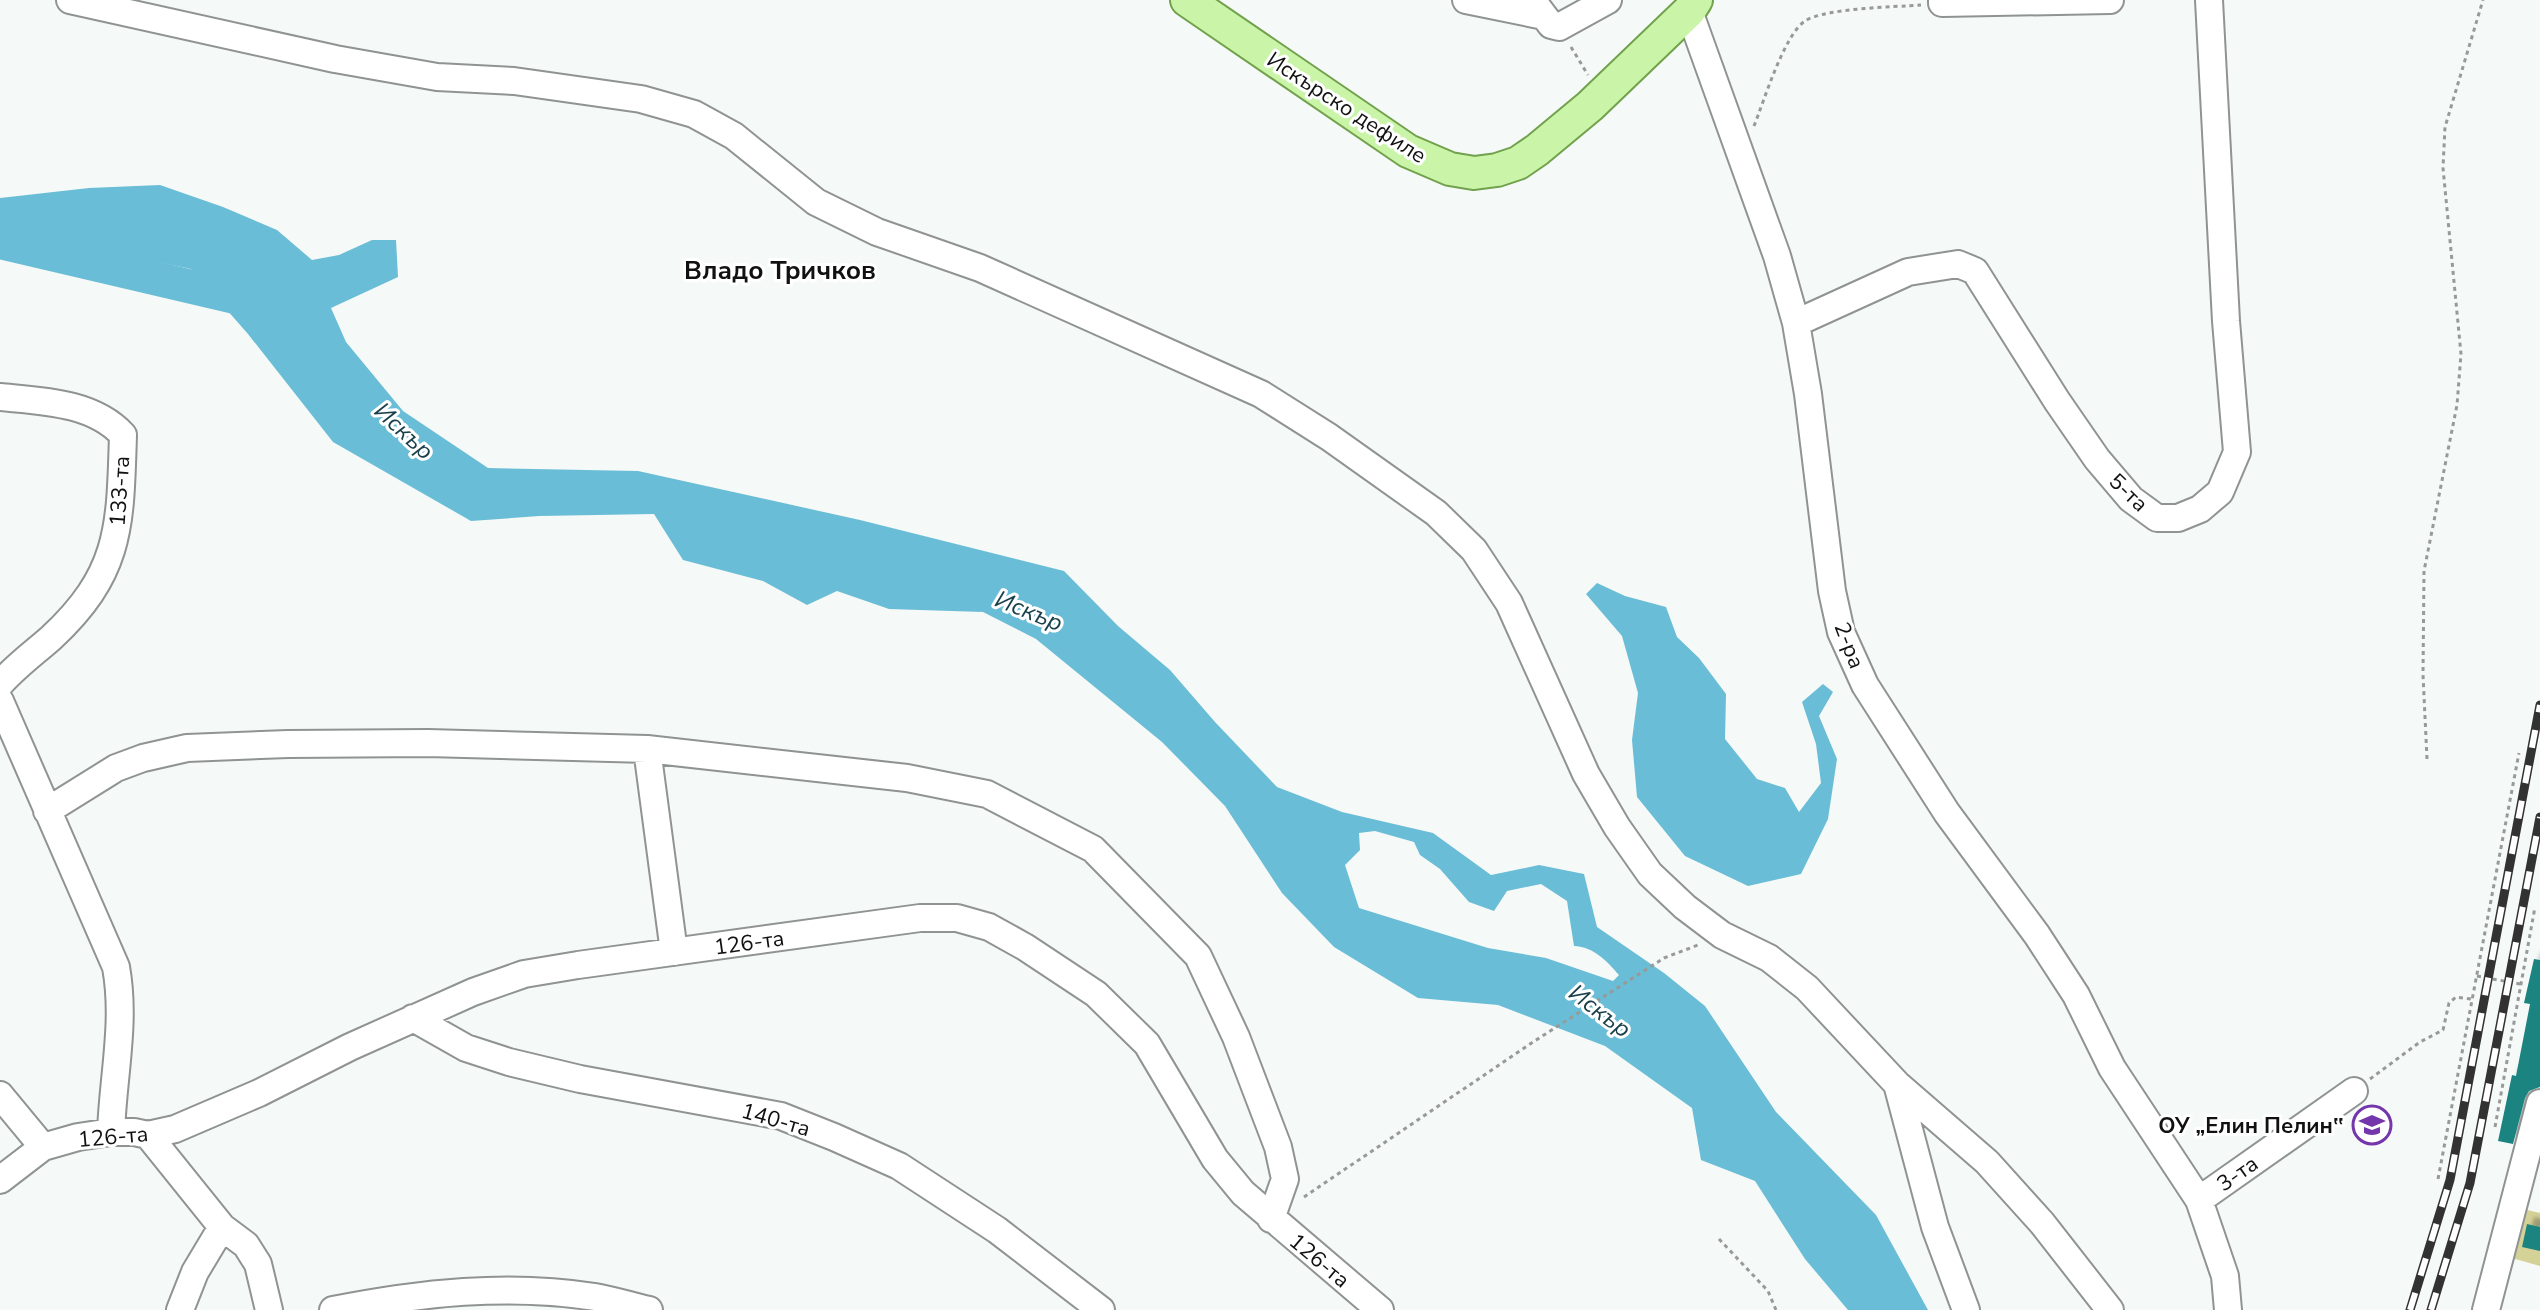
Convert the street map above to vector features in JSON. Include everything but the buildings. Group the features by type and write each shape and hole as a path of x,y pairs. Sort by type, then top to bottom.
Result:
{"main road":[{"name":"Искърско дефиле","path":"1187,0 1408,151 1450,169 1474,173 1518,163 1555,137 1692,6"}],"street":[{"path":"70,0 335,59 437,77 514,81 629,97 694,114 734,136 816,202 877,232 980,268 1261,394 1329,437 1436,513 1474,550 1509,603 1586,774 1617,827 1650,874 1685,907 1722,935 1769,958 1807,988 1897,1084 1987,1162 2042,1223 2110,1310"},
{"path":"1466,0 1545,14 1608,0"},
{"path":"1942,1 2110,0"},
{"name":"5-та","path":"1796,323 1908,272 1958,264 1975,271 2057,401 2097,459 2131,499 2157,518 2178,518 2200,509 2220,492 2237,452 2226,321 2209,0"},
{"name":"2-ра","path":"1692,6 1740,160 1777,256 1796,323 1808,394 1832,591 1841,632 1865,685 1947,813 2037,935 2076,995 2112,1068 2199,1200 2225,1276 2228,1310"},
{"name":"133-та","path":"0,397 54,403 96,415 123,435 120,512 115,544 101,576 79,607 0,684"},
{"path":"0,701 116,967 121,995 121,1027 111,1132"},
{"path":"47,811 116,768 187,748 428,743 647,749 907,778 987,794 1093,849 1198,956 1236,1037 1278,1147 1285,1179 1271,1219"},
{"path":"647,749 674,952"},
{"name":"126-та","path":"0,1180 43,1147 111,1132 148,1135 175,1129 259,1093 413,1018 524,974 920,918 957,918 989,927 1096,994 1147,1044 1215,1159 1243,1193 1380,1310"},
{"name":"140-та","path":"413,1018 466,1048 509,1062 580,1079 781,1116 834,1137 899,1166 997,1230 1101,1310"},
{"path":"1897,1084 1935,1227 1966,1310"},
{"name":"3-та","path":"2199,1200 2354,1091"},
{"path":"0,1095 43,1147"},
{"path":"2486,1310 2540,1103"},
{"path":"148,1135 222,1227 246,1245 258,1264 269,1310"},
{"path":"180,1310 195,1272 222,1227"},
{"path":"333,1310 417,1295 531,1290 596,1297 649,1310"}],"path":[{"path":"2427,759 2423,675 2424,571 2457,405 2461,354 2443,168 2445,127 2483,0"},
{"path":"1740,160 1789,38 1805,21 1827,14 1942,1"},
{"path":"1545,14 1601,95"},
{"path":"2438,1179 2519,753"},
{"path":"2495,1127 2535,907"},
{"path":"2534,913 2540,912"},
{"path":"1271,1219 1533,1042 1664,958 1722,935"},
{"path":"2477,976 2521,985"},
{"path":"2354,1091 2420,1042 2443,1030 2449,1003 2456,997 2472,999"},
{"path":"1719,1239 1768,1291 1776,1310"}],"shaded area":[{"path":"2519,1208 2540,1213 2540,1266 2508,1257"}],"water":[{"path":"160,185 277,230 312,260 339,255 372,240 396,240 398,277 331,308 346,342 403,411 488,468 638,471 860,520 1064,571 1118,626 1170,670 1277,787 1342,812 1433,833 1491,875 1539,865 1584,874 1597,927 1664,973 1705,1006 1776,1112 1876,1215 1928,1310 1848,1310 1805,1259 1755,1181 1701,1160 1692,1108 1605,1046 1498,1005 1418,998 1334,947 1282,893 1225,806 1162,742 1036,639 983,612 889,609 837,591 807,605 763,581 683,560 654,514 471,521 333,442 248,334 191,269 138,258 0,257 0,198 89,188","holes":["1375,831 1414,842 1420,855 1440,869 1469,902 1494,911 1507,891 1541,884 1567,901 1574,946 1594,952 1619,975 1613,981 1546,958 1488,948 1359,908 1345,865 1360,850 1359,833"]},
{"path":"1597,583 1625,596 1666,607 1677,637 1699,658 1726,694 1725,739 1757,779 1785,788 1799,812 1821,783 1816,744 1802,702 1823,684 1833,692 1819,716 1837,759 1828,819 1801,874 1748,886 1685,856 1637,797 1632,740 1638,693 1622,636 1586,594"}],"waterway":[{"name":"Искър","path":"0,242 256,302"}],"railway":[{"path":"2410,1310 2450,1180 2540,705"},
{"path":"2431,1310 2470,1183 2540,817"}],"place":[{"name":"ОУ „Елин Пелин‟","path":"2372,1125"}],"district":[{"name":"Владо Тричков","path":"780,270"}]}
